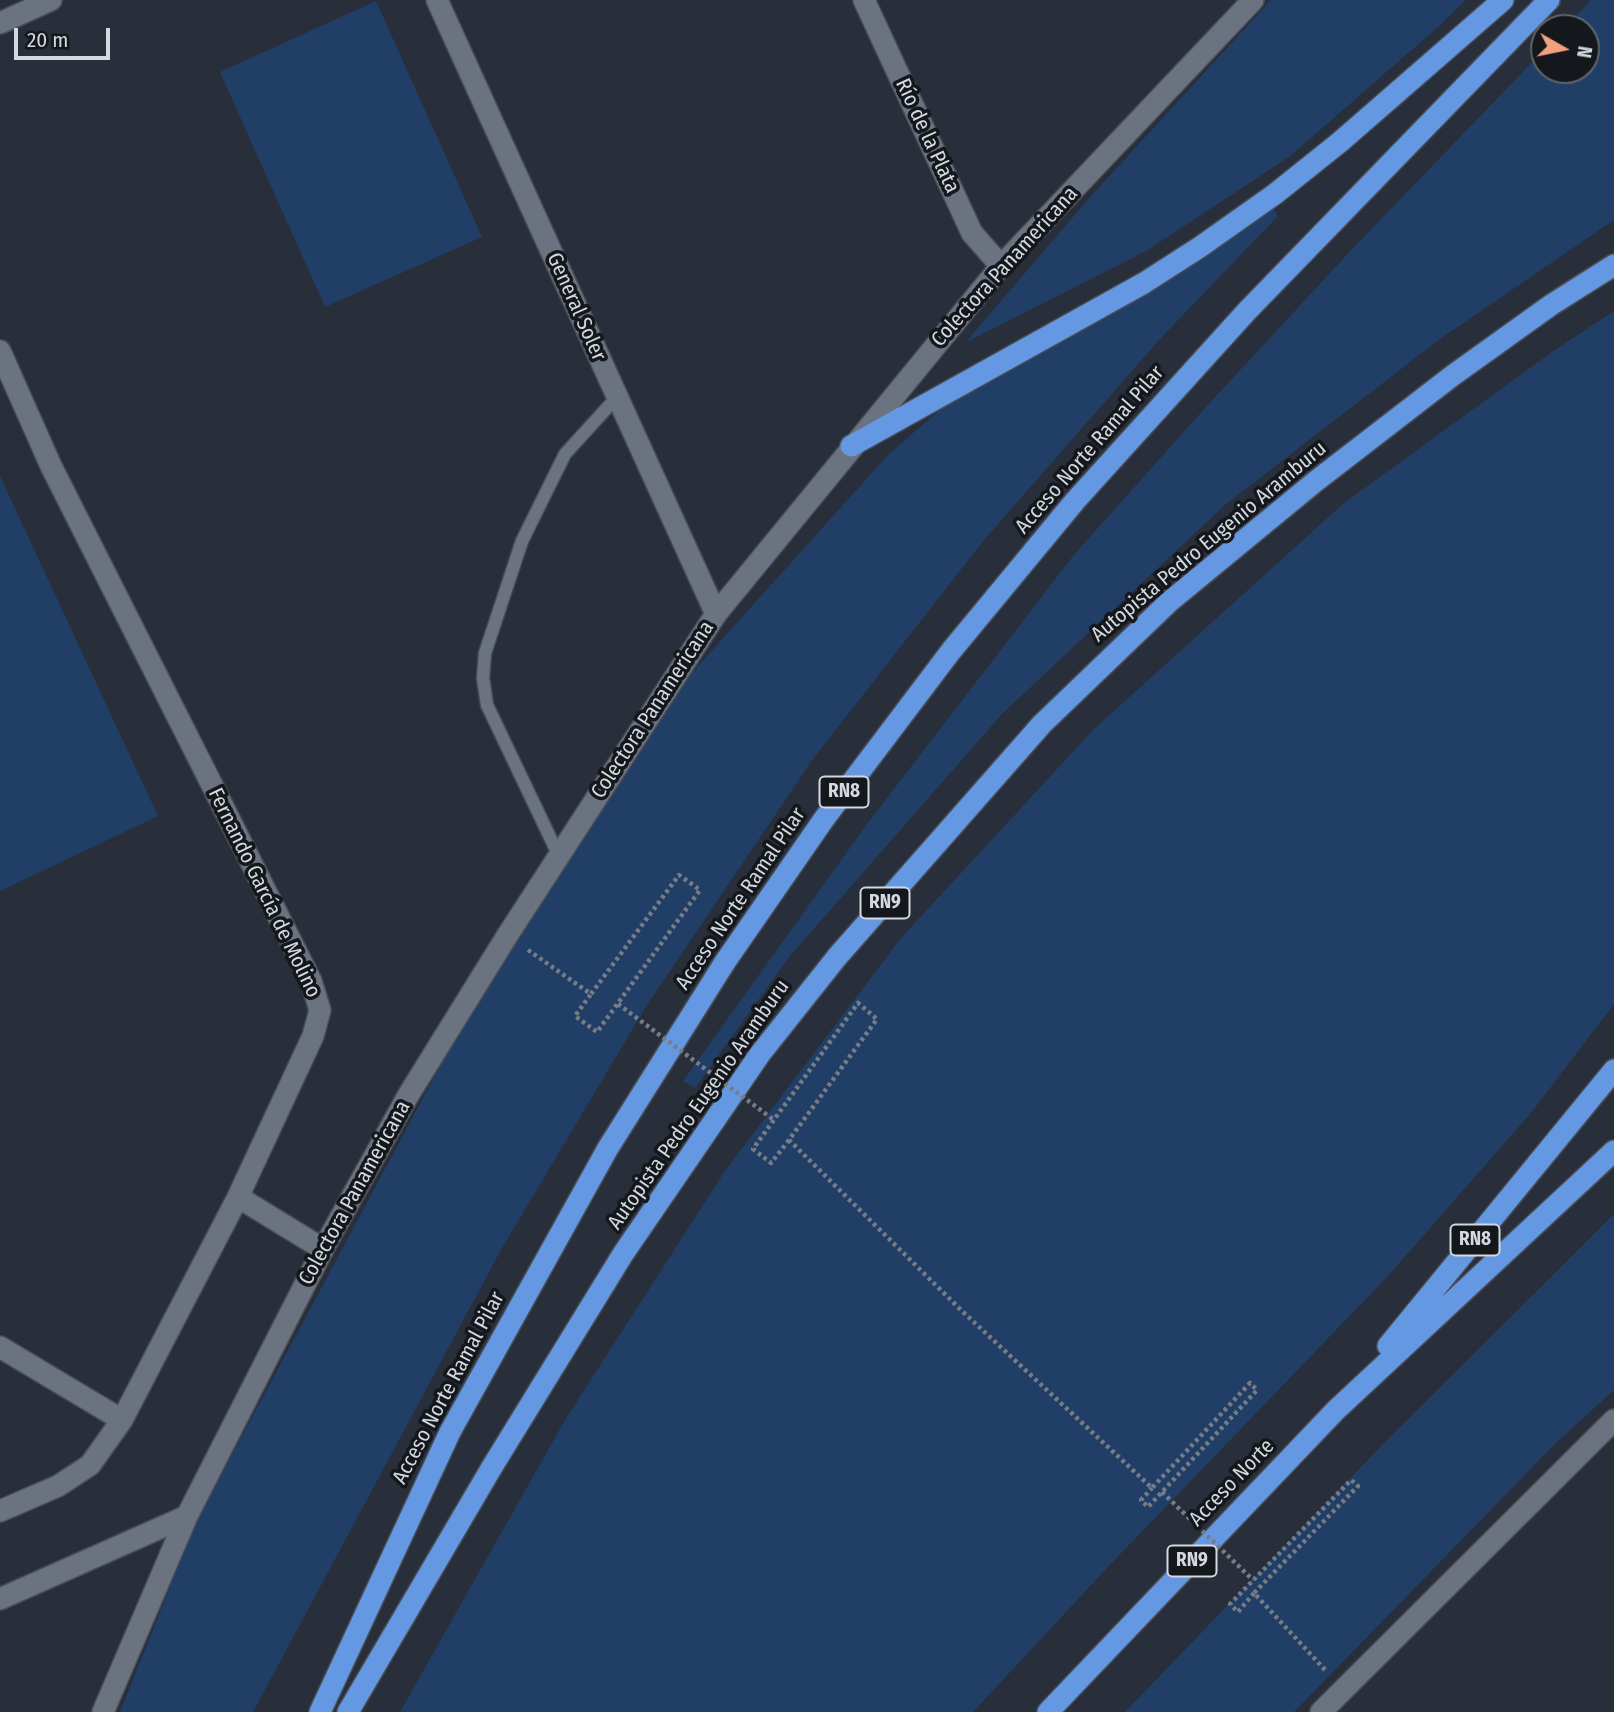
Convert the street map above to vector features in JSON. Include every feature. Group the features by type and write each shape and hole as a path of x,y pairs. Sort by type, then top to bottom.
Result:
{"highway":[{"path":"851,446 1143,282 1200,247 1275,194 1340,142 1503,0"},
{"name":"Acceso Norte Ramal Pilar","path":"320,1712 450,1432 601,1160 725,962 824,819 951,651 1075,501 1247,311 1549,0"},
{"name":"Autopista Pedro Eugenio Aramburu","path":"348,1712 492,1467 624,1254 760,1054 836,957 1042,724 1170,602 1317,481 1452,376 1551,305 1614,265"},
{"name":"RN8","path":"1336,1410 1614,1070"},
{"name":"RN9","path":"1336,1410 1614,1151"},
{"name":"Acceso Norte","path":"1048,1712 1336,1410"}],"street":[{"path":"0,23 51,0"},
{"name":"General Soler","path":"437,0 716,614"},
{"name":"Río de la Plata","path":"864,0 972,233 1001,266"},
{"name":"Colectora Panamericana","path":"103,1712 187,1516 323,1249 409,1094 558,854 716,614 1001,266 1253,0"},
{"name":"Fernando García de Molino","path":"0,351 51,466 311,981 320,1010 313,1036 238,1197 122,1420 90,1465 58,1486 0,1511"},
{"path":"238,1197 323,1249"},
{"path":"0,1347 122,1420"},
{"path":"1321,1712 1614,1420"},
{"path":"0,1599 187,1516"}],"lane":[{"path":"558,854 487,705 483,678 485,653 522,541 565,454 617,397"}],"path":[{"path":"679,875 700,890 597,1032 575,1016 591,994 679,875"},
{"path":"507,936 591,994"},
{"path":"858,1003 877,1019 789,1140 771,1163 753,1149 858,1003"},
{"path":"618,1004 774,1120"},
{"path":"789,1140 962,1311 1152,1489"},
{"path":"1250,1383 1257,1390 1147,1507 1140,1500 1152,1489 1250,1383"},
{"path":"1351,1480 1358,1486 1254,1593 1238,1612 1230,1604 1351,1480"},
{"path":"1162,1492 1253,1580"},
{"path":"1254,1593 1344,1689"}],"shaded area":[{"path":"1271,0 1466,0 1289,157 1146,251 965,343 1091,196"},
{"path":"1591,0 1614,0 1614,220 1440,339 1225,505 1003,713 790,956 695,1088 683,1081 867,824 1073,556 1205,408 1355,246 1530,65 1530,84 1600,84 1600,14 1578,14"},
{"path":"376,1 482,237 325,307 220,72"},
{"path":"1273,208 1278,216 1160,339 984,540 813,759 647,1005 502,1248 253,1712 120,1712 196,1522 483,986 671,696 888,455 943,407 1172,279"},
{"path":"1614,311 1614,1004 1531,1113 1388,1276 1107,1568 973,1712 400,1712 565,1420 725,1171 901,938 1094,729 1344,503 1552,352"},
{"path":"0,476 158,816 0,891"},
{"path":"1614,1214 1614,1390 1555,1444 1294,1712 1125,1712 1386,1441"}]}
